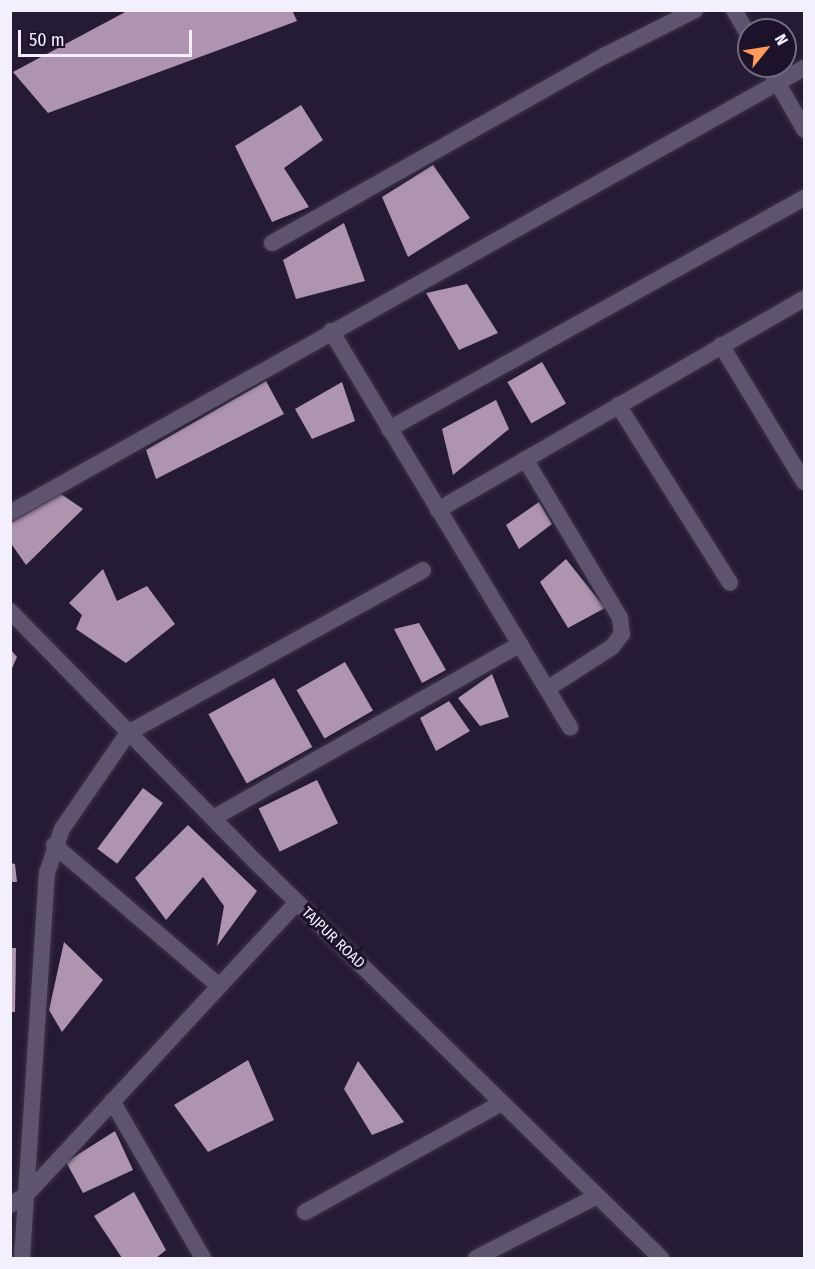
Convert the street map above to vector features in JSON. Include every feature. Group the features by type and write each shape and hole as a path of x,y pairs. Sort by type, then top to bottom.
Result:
{"street":[{"path":"272,243 606,55 695,10"},
{"path":"10,513 777,81 804,68"},
{"path":"775,78 804,129"},
{"path":"389,429 804,198"},
{"path":"438,510 804,299"},
{"path":"331,331 570,727"},
{"path":"721,345 804,482"},
{"path":"618,405 730,583"},
{"path":"525,459 620,618 622,634 612,647 547,689"},
{"path":"23,1257 47,873 54,845 128,733 423,570"},
{"name":"TAJPUR ROAD","path":"10,611 297,902 661,1258"},
{"path":"213,818 520,644"},
{"path":"54,845 219,986"},
{"path":"10,1205 26,1195 297,902"},
{"path":"112,1101 203,1258"},
{"path":"305,1212 502,1103"},
{"path":"476,1258 597,1196"}],"building":[{"path":"129,10 292,10 297,21 48,113 13,72"},
{"path":"301,105 323,140 284,168 309,207 272,222 235,146"},
{"path":"433,165 470,218 408,257 382,197"},
{"path":"344,223 365,281 296,299 283,260"},
{"path":"467,284 498,333 459,350 426,293"},
{"path":"542,362 566,404 531,424 507,382"},
{"path":"266,381 284,414 156,479 146,450"},
{"path":"342,382 355,421 312,439 295,409"},
{"path":"496,400 509,429 453,475 442,429"},
{"path":"61,494 83,509 26,565 10,542 10,523"},
{"path":"539,502 552,524 519,549 506,525"},
{"path":"566,559 605,608 568,628 540,582"},
{"path":"103,569 117,601 147,586 175,624 126,663 76,629 82,615 69,603"},
{"path":"419,623 446,670 422,683 394,629"},
{"path":"10,649 17,657 10,673"},
{"path":"345,662 373,710 325,738 297,690"},
{"path":"492,674 509,717 480,726 458,698"},
{"path":"274,678 312,747 247,783 208,714"},
{"path":"449,701 470,731 436,751 420,718"},
{"path":"317,780 338,823 280,852 259,808"},
{"path":"143,788 163,803 117,864 97,849"},
{"path":"188,825 257,891 217,946 224,906 203,877 166,920 135,878"},
{"path":"10,863 15,864 17,882 10,882"},
{"path":"64,942 103,980 62,1032 49,1010"},
{"path":"10,948 16,948 15,1012 10,1012"},
{"path":"248,1060 274,1120 208,1152 174,1105"},
{"path":"358,1061 404,1122 372,1135 344,1089"},
{"path":"115,1131 133,1170 83,1193 66,1162"},
{"path":"134,1192 166,1250 156,1258 122,1258 94,1216"}]}
